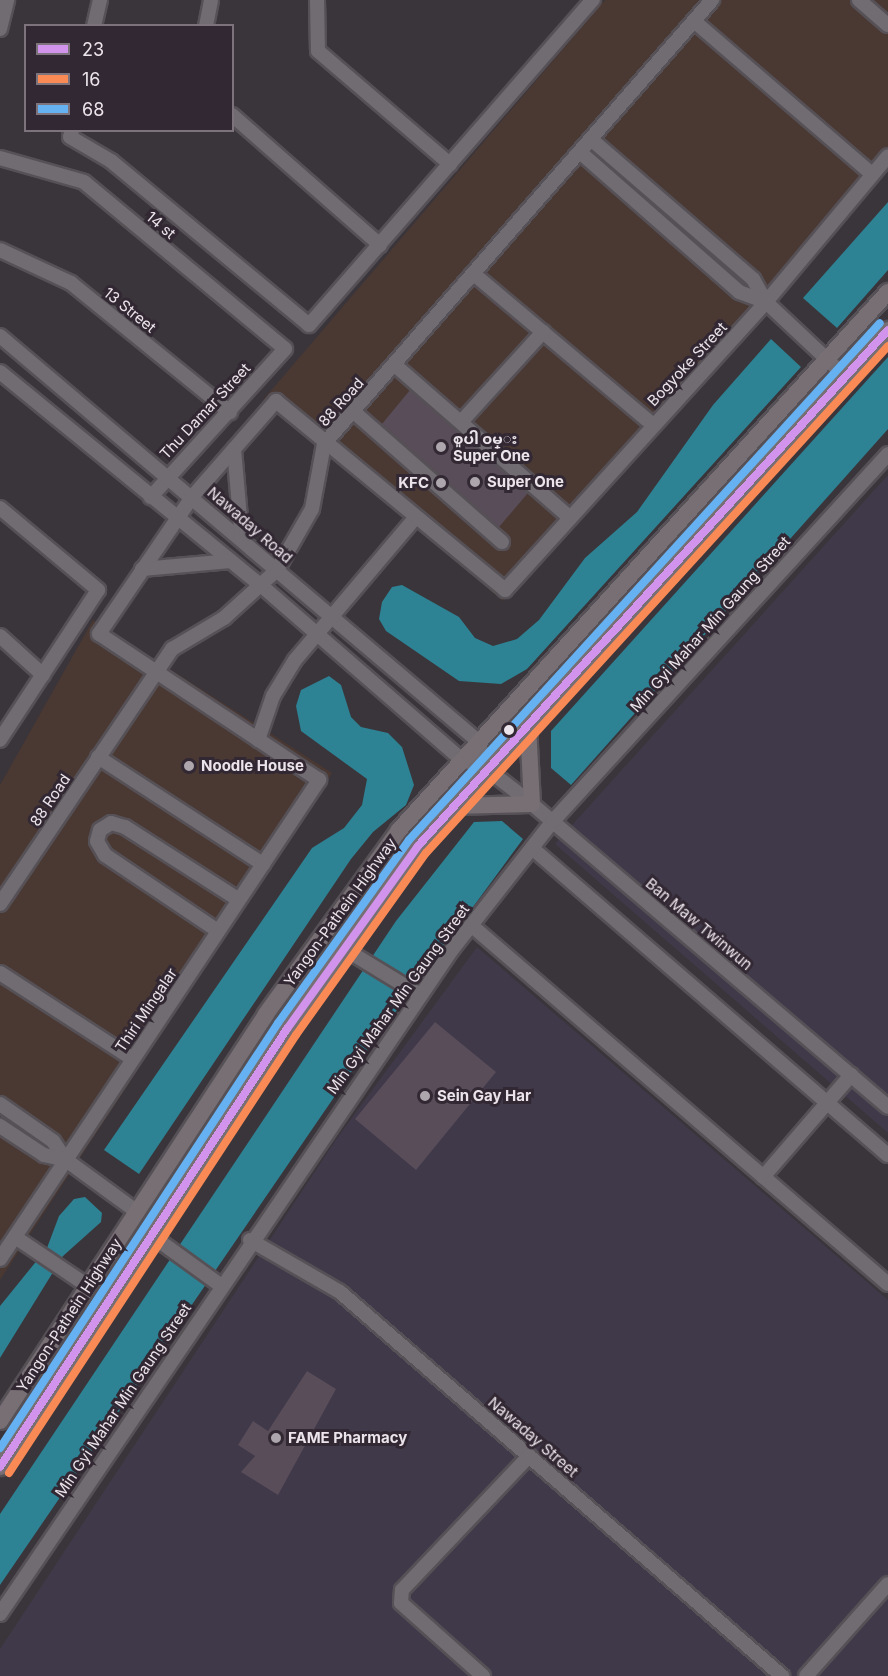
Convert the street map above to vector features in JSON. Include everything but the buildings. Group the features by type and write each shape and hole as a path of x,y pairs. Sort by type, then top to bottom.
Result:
{"main road":[{"name":"Yangon-Pathein Highway","path":"0,1421 136,1211 351,893 461,759 828,361 888,292"},
{"name":"Yangon-Pathein Highway","path":"0,1467 151,1235 344,948 453,806 847,378 888,330"},
{"path":"453,806 532,804 528,724"}],"street":[{"path":"0,29 7,0"},
{"path":"94,24 100,0"},
{"path":"206,24 211,0"},
{"path":"317,0 318,51 450,164"},
{"name":"88 Road","path":"0,904 154,672 172,649 263,587 277,570 312,509 324,444 396,366 712,0"},
{"path":"859,0 888,25"},
{"path":"71,132 70,137 111,161 309,326 588,1"},
{"path":"694,21 872,174"},
{"path":"234,117 380,245"},
{"path":"592,140 753,279 766,302 847,378"},
{"path":"581,153 739,292 766,302"},
{"name":"Bogyoke Street","path":"416,517 505,590 766,302 888,156"},
{"name":"14 st","path":"0,158 84,182 285,349"},
{"name":"13 Street","path":"0,250 71,283 230,412"},
{"path":"475,275 653,425"},
{"path":"461,422 543,332"},
{"name":"Nawaday Road","path":"0,336 478,741"},
{"name":"Thu Damar Street","path":"151,497 285,349"},
{"path":"396,366 570,518"},
{"path":"0,372 263,587 461,759"},
{"path":"276,401 324,444 416,517 316,633 273,696 258,740 99,634 177,517 234,449 276,401"},
{"path":"354,412 502,542"},
{"path":"234,449 242,540"},
{"name":"Min Gyi Mahar Min Gaung Street","path":"0,1614 216,1282 250,1240 416,993 553,821 888,455"},
{"path":"0,508 98,590 0,740"},
{"path":"142,569 231,561"},
{"path":"0,636 43,675"},
{"name":"Thiri Mingalar","path":"0,1259 319,780 258,740"},
{"path":"478,741 486,769"},
{"path":"98,756 263,864"},
{"name":"Ban Maw Twinwun","path":"461,759 486,769 553,821 888,1107"},
{"path":"218,931 105,855 97,841 100,830 111,823 125,827 238,900"},
{"path":"532,848 888,1155"},
{"path":"471,925 888,1284"},
{"path":"344,948 366,958 416,993"},
{"path":"0,973 133,1059"},
{"path":"763,1177 851,1075"},
{"path":"0,1104 53,1141 66,1160 136,1211"},
{"path":"0,1126 44,1155 66,1160"},
{"path":"151,1235 216,1282"},
{"path":"15,1237 88,1286"},
{"name":"Nawaday Street","path":"250,1240 340,1292 782,1676"},
{"path":"483,1676 401,1603 402,1590 529,1456"},
{"path":"806,1676 888,1584"}],"shaded area":[{"path":"605,0 888,0 888,159 503,601 263,400"},
{"path":"888,475 888,1133 555,844"},
{"path":"93,620 332,773 0,1280 0,785"},
{"path":"477,947 888,1300 888,1676 0,1676 0,1649 337,1138"}],"water":[{"path":"888,202 888,270 837,328 803,298"},
{"path":"771,339 801,367 527,669 501,684 459,681 386,631 379,619 382,602 392,587 402,585 459,617 475,638 493,646 517,639 539,620 585,558 637,512 713,405"},
{"path":"888,357 888,429 571,785 551,768 551,731"},
{"path":"329,676 341,685 351,717 361,727 388,733 402,747 414,785 406,805 373,832 351,859 139,1174 104,1150 312,848 344,828 362,805 367,779 301,731 296,706 301,690"},
{"path":"502,821 523,839 352,1071 0,1585 0,1514 396,921 474,822"},
{"path":"85,1197 102,1213 101,1222 63,1256 0,1358 0,1306 47,1248 59,1216 74,1199"}],"transit line":[{"name":"68","path":"0,1448 278,1023 409,840 880,323"},
{"name":"23","path":"0,1467 287,1029 418,846 888,330"},
{"name":"16","path":"9,1473 296,1035 426,853 888,346"}],"place":[{"name":"စူပါ ၀မ္း Super One","path":"441,447"},
{"name":"Super One","path":"475,482"},
{"name":"KFC","path":"441,483"},
{"name":"Noodle House","path":"189,766"},
{"name":"Sein Gay Har","path":"425,1096"},
{"name":"FAME Pharmacy","path":"276,1438"}]}
